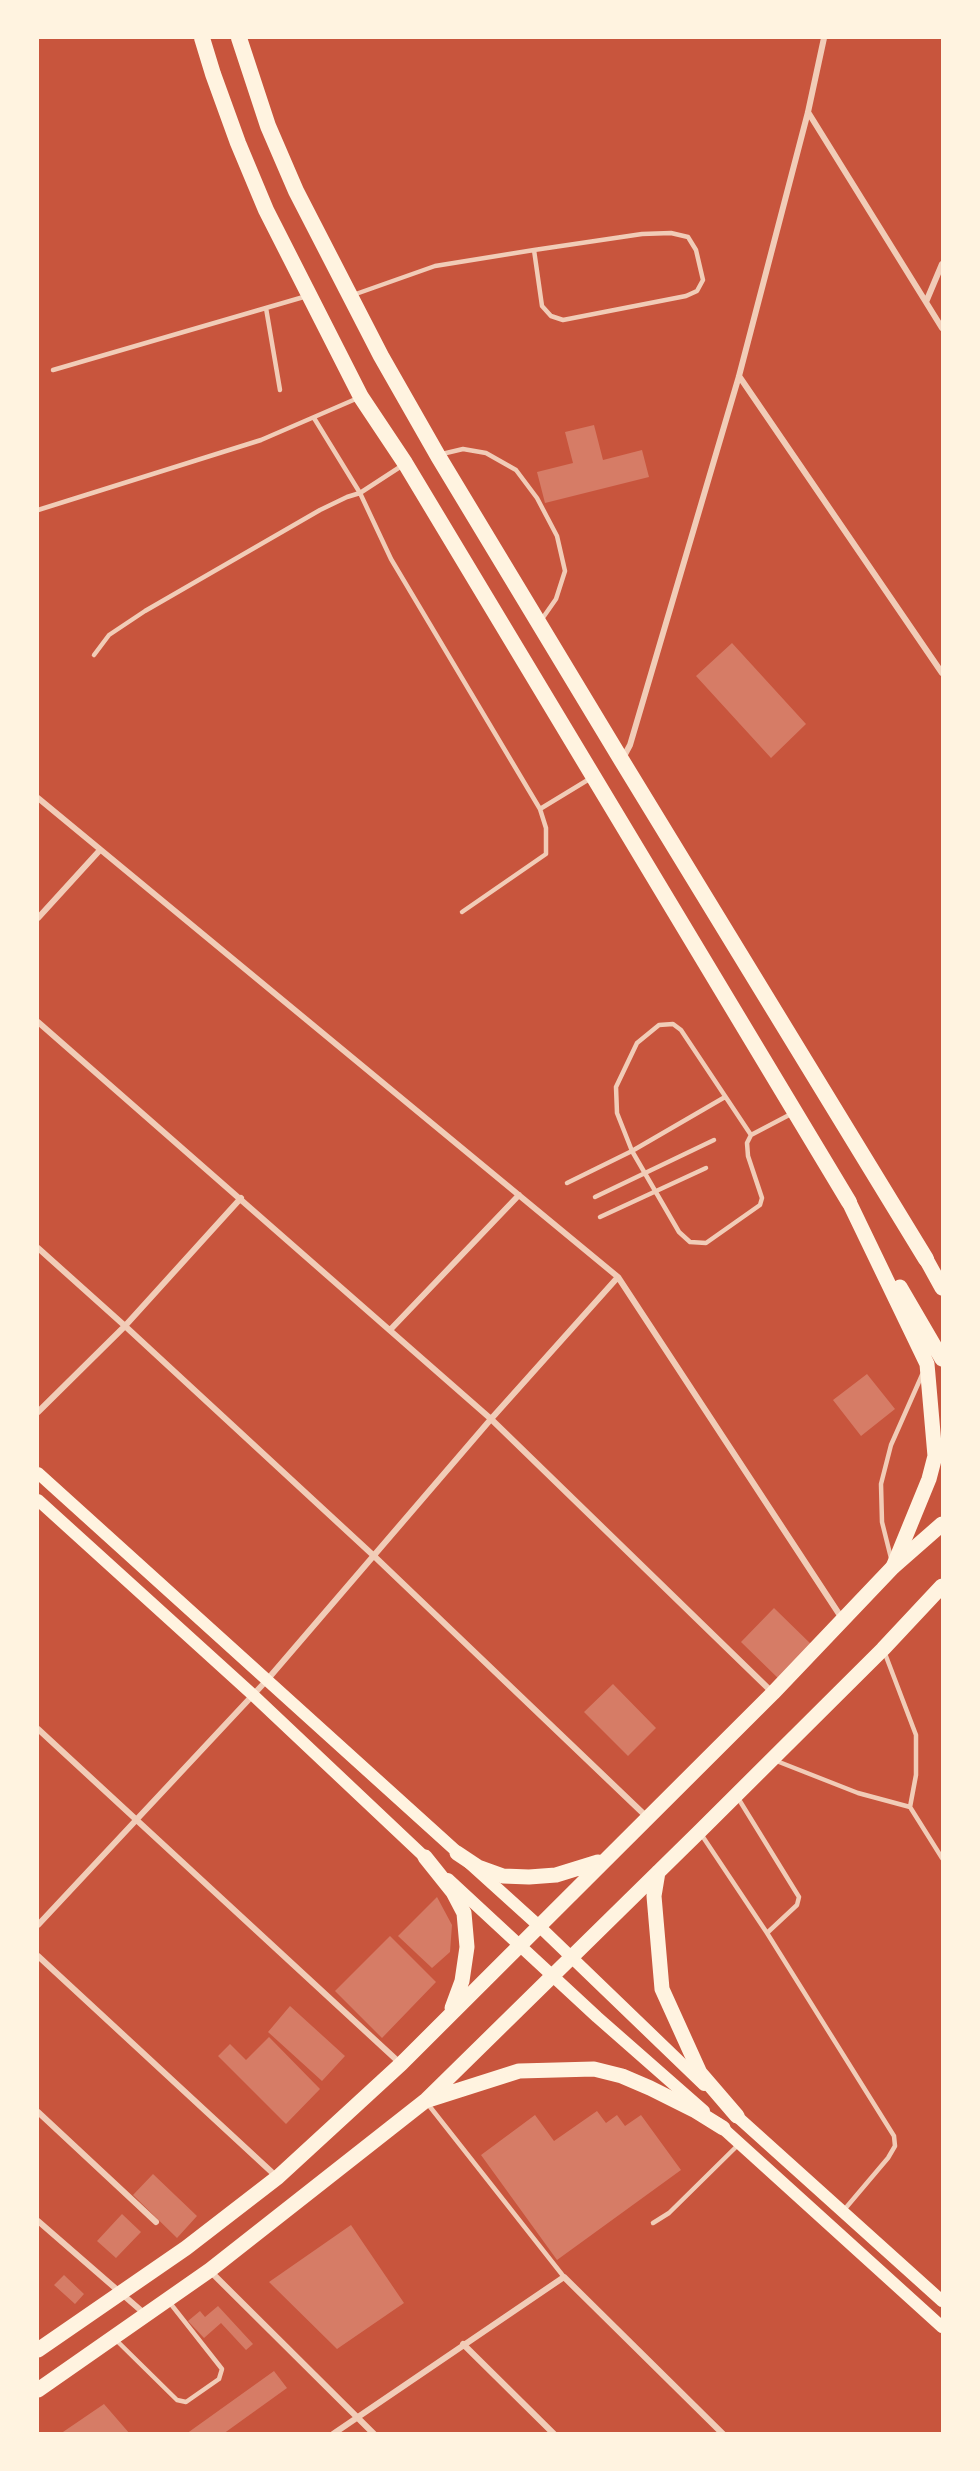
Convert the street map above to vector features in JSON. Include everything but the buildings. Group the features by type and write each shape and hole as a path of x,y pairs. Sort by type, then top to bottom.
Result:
{"highway":[{"path":"202,38 238,143 266,210 361,397 405,463 849,1202"},
{"path":"239,38 268,126 296,191 381,356 539,624 926,1259"}],"main road":[{"path":"849,1202 942,1359"},
{"path":"849,1202 927,1364 935,1456 929,1479 893,1567"},
{"path":"926,1259 942,1280"},
{"path":"926,1259 942,1288"},
{"path":"38,1473 539,1926 736,2116 942,2301"},
{"path":"38,1500 253,1695 519,1946 740,2143 942,2328"},
{"path":"38,2350 186,2248 278,2177 401,2064 844,1622 893,1567 942,1524"},
{"path":"38,2390 210,2270 425,2101 883,1649 942,1586"},
{"path":"457,1853 478,1867 503,1876 529,1877 556,1875 582,1869 606,1858"},
{"path":"425,1857 453,1892 464,1913 468,1938 462,1981 450,2013"},
{"path":"658,1872 654,1896 662,1989 700,2073 736,2116"},
{"path":"425,2101 519,2071 594,2069 622,2076 650,2088 694,2110 723,2128"}],"street":[{"path":"622,761 630,745 739,376 808,112 824,38"},
{"path":"808,112 942,328"},
{"path":"926,302 942,264"},
{"path":"739,376 942,673"},
{"path":"38,798 618,1277 844,1622"},
{"path":"38,918 100,850"},
{"path":"38,1022 491,1419 773,1693"},
{"path":"390,1330 519,1195"},
{"path":"38,1412 125,1326 241,1198"},
{"path":"38,1248 374,1556 648,1819"},
{"path":"38,1925 267,1680 491,1419 618,1277"},
{"path":"38,1729 401,2064"},
{"path":"38,1956 278,2177"},
{"path":"38,2112 156,2222"},
{"path":"38,2221 145,2314"},
{"path":"210,2270 374,2433"},
{"path":"333,2433 564,2277 723,2433"},
{"path":"464,2344 554,2433"}],"lane":[{"path":"350,296 435,266 534,250 642,234 671,233 688,237 696,250 703,279 698,291 686,296 563,320 551,316 542,306 534,250"},
{"path":"52,370 310,295"},
{"path":"266,308 280,390"},
{"path":"38,510 261,440 361,397"},
{"path":"314,418 360,493 391,559 540,809 546,828 546,854 462,912"},
{"path":"438,456 463,449 486,453 516,470 537,498 557,536 565,571 556,598 539,624"},
{"path":"94,655 110,635 145,611 320,510 360,493 405,463"},
{"path":"540,809 593,776"},
{"path":"751,1135 681,1030 673,1024 659,1025 637,1043 616,1087 617,1113 632,1151 679,1232 690,1242 706,1243 762,1201 748,1156 747,1143 751,1135 795,1112"},
{"path":"567,1183 632,1151 725,1097"},
{"path":"595,1197 714,1140"},
{"path":"600,1217 706,1168"},
{"path":"893,1567 882,1522 881,1484 891,1445 927,1364"},
{"path":"883,1649 916,1735 916,1775 910,1807 942,1858"},
{"path":"772,1759 807,1775 858,1793 910,1807"},
{"path":"736,1795 799,1897 793,1910 767,1933"},
{"path":"699,1832 767,1933 894,2136 895,2146 888,2158 844,2211"},
{"path":"425,2101 564,2277"},
{"path":"653,2223 669,2213 740,2143"},
{"path":"113,2337 177,2400 186,2402 195,2396 219,2379 222,2369 167,2300"}]}
